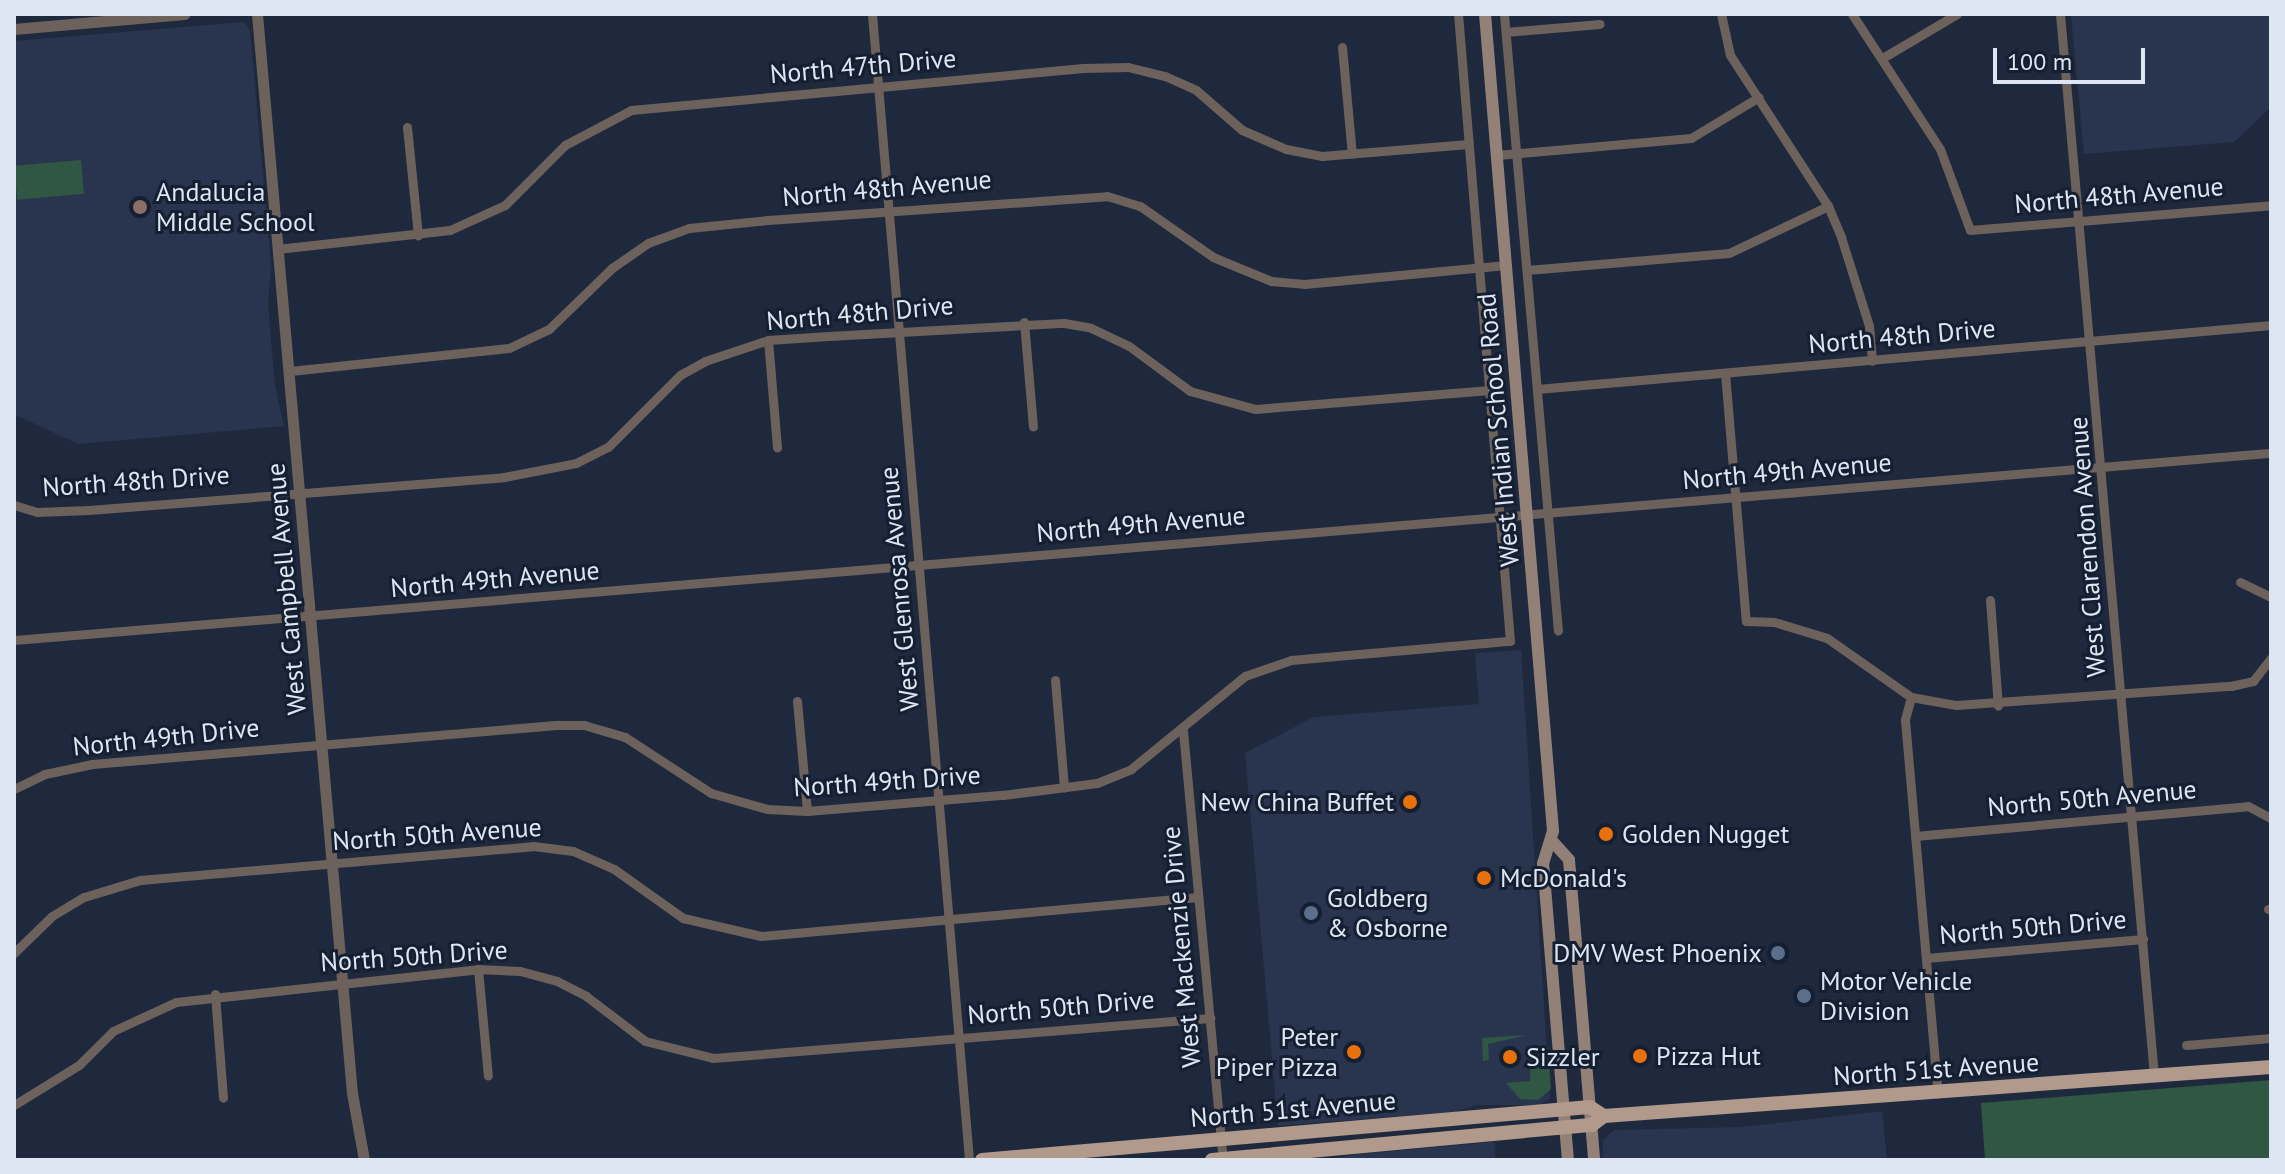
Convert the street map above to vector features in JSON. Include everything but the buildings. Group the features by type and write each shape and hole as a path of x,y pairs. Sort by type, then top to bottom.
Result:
{"main road":[{"name":"West Indian School Road","path":"1485,14 1553,842 1543,863 1568,1160"},
{"name":"West Indian School Road","path":"1553,842 1569,860 1594,1160"},
{"name":"North 51st Avenue","path":"1604,1116 1938,1094 2271,1067"},
{"name":"North 51st Avenue","path":"982,1160 1590,1107"},
{"path":"1590,1107 1604,1116 1592,1125"},
{"name":"North 51st Avenue","path":"1212,1160 1592,1125"}],"street":[{"path":"14,29 184,14"},
{"name":"West Campbell Avenue","path":"257,14 342,982 364,1160"},
{"name":"West Glenrosa Avenue","path":"872,14 969,1160"},
{"name":"West Indian School Road","path":"1458,14 1510,641"},
{"name":"West Indian School Road","path":"1504,14 1558,631"},
{"path":"1721,14 1730,55 1828,206 1862,299 1872,361"},
{"path":"1852,14 1884,57 1957,14"},
{"name":"West Clarendon Avenue","path":"2060,14 2092,341 2154,1076"},
{"path":"1506,32 1600,24"},
{"path":"1342,47 1352,154"},
{"name":"North 48th Avenue","path":"1884,57 1940,149 1970,230 2271,205"},
{"name":"North 47th Drive","path":"277,249 450,230 505,205 565,145 604,120 631,110 878,87 1128,67 1196,90 1242,130 1286,149 1322,156 1469,144"},
{"path":"1497,155 1691,138 1759,97"},
{"path":"407,127 418,235"},
{"name":"North 48th Avenue","path":"290,371 509,348 549,329 612,268 648,243 689,228 889,209 1107,196 1140,206 1213,257 1271,281 1304,284 1506,265"},
{"path":"1527,270 1729,253 1828,206"},
{"path":"1024,322 1033,427"},
{"name":"North 48th Drive","path":"14,505 37,512 89,510 504,477 576,463 608,447 680,375 705,361 768,340 1024,322 1091,328 1129,346 1190,391 1238,407 1293,408 1490,390"},
{"name":"North 48th Drive","path":"1537,389 2271,325"},
{"path":"768,340 777,448"},
{"path":"1725,373 1746,621 1774,622 1827,638 1911,697 1998,706 2231,686 2253,681 2271,658"},
{"name":"North 49th Avenue","path":"14,640 311,618 919,564 2271,453"},
{"path":"2240,582 2271,597"},
{"path":"1990,600 1998,706"},
{"name":"North 49th Drive","path":"14,789 79,766 321,742 584,725 651,749 711,793 767,809 807,811 1064,788 1097,783 1131,769 1183,731 1205,704 1245,676 1291,660 1510,641"},
{"path":"1055,680 1064,788"},
{"path":"1911,697 1905,720 1938,1094"},
{"path":"797,701 807,811"},
{"name":"West Mackenzie Drive","path":"1183,731 1223,1159"},
{"name":"North 50th Avenue","path":"1915,836 2248,806 2271,818"},
{"name":"North 50th Avenue","path":"14,953 52,916 84,897 125,884 332,863 552,847 614,869 683,918 722,931 761,936 1198,897"},
{"name":"North 50th Drive","path":"1926,958 2143,939"},
{"path":"478,969 488,1076"},
{"name":"North 50th Drive","path":"14,1105 42,1092 113,1031 149,1010 215,994 478,969 520,971 557,981 586,996 645,1041 713,1058 1210,1018"},
{"path":"215,994 223,1098"},
{"path":"2186,1045 2271,1038"}],"shaded area":[{"path":"2071,14 2271,14 2271,107 2234,142 2084,154"},
{"name":"Andalucia Middle School","path":"244,22 250,31 271,265 268,304 275,386 284,426 78,444 14,414 14,41"},
{"path":"1521,650 1550,1099 1540,1105 1476,1105 1455,1112 1278,1126 1245,753 1314,717 1479,704 1475,653"},
{"path":"1882,1111 1887,1160 1603,1160 1603,1140 1614,1130 1743,1127"},
{"path":"1494,1142 1496,1160 1322,1160 1359,1154"}],"green space":[{"path":"81,160 84,194 17,200 14,166"},
{"path":"1527,1035 1488,1044 1489,1060 1483,1061 1482,1038"},
{"path":"1548,1047 1551,1089 1538,1100 1520,1099 1506,1083 1530,1081 1531,1055"},
{"path":"2271,1080 2271,1160 1985,1160 1981,1103"}],"place":[{"name":"Andalucia Middle School","path":"140,207"},
{"name":"New China Buffet","path":"1410,802"},
{"name":"Golden Nugget","path":"1606,834"},
{"name":"McDonald's","path":"1484,878"},
{"name":"Goldberg & Osborne","path":"1311,913"},
{"name":"DMV West Phoenix","path":"1778,953"},
{"name":"Motor Vehicle Division","path":"1804,996"},
{"name":"Peter Piper Pizza","path":"1354,1052"},
{"name":"Pizza Hut","path":"1640,1056"},
{"name":"Sizzler","path":"1510,1057"}]}
